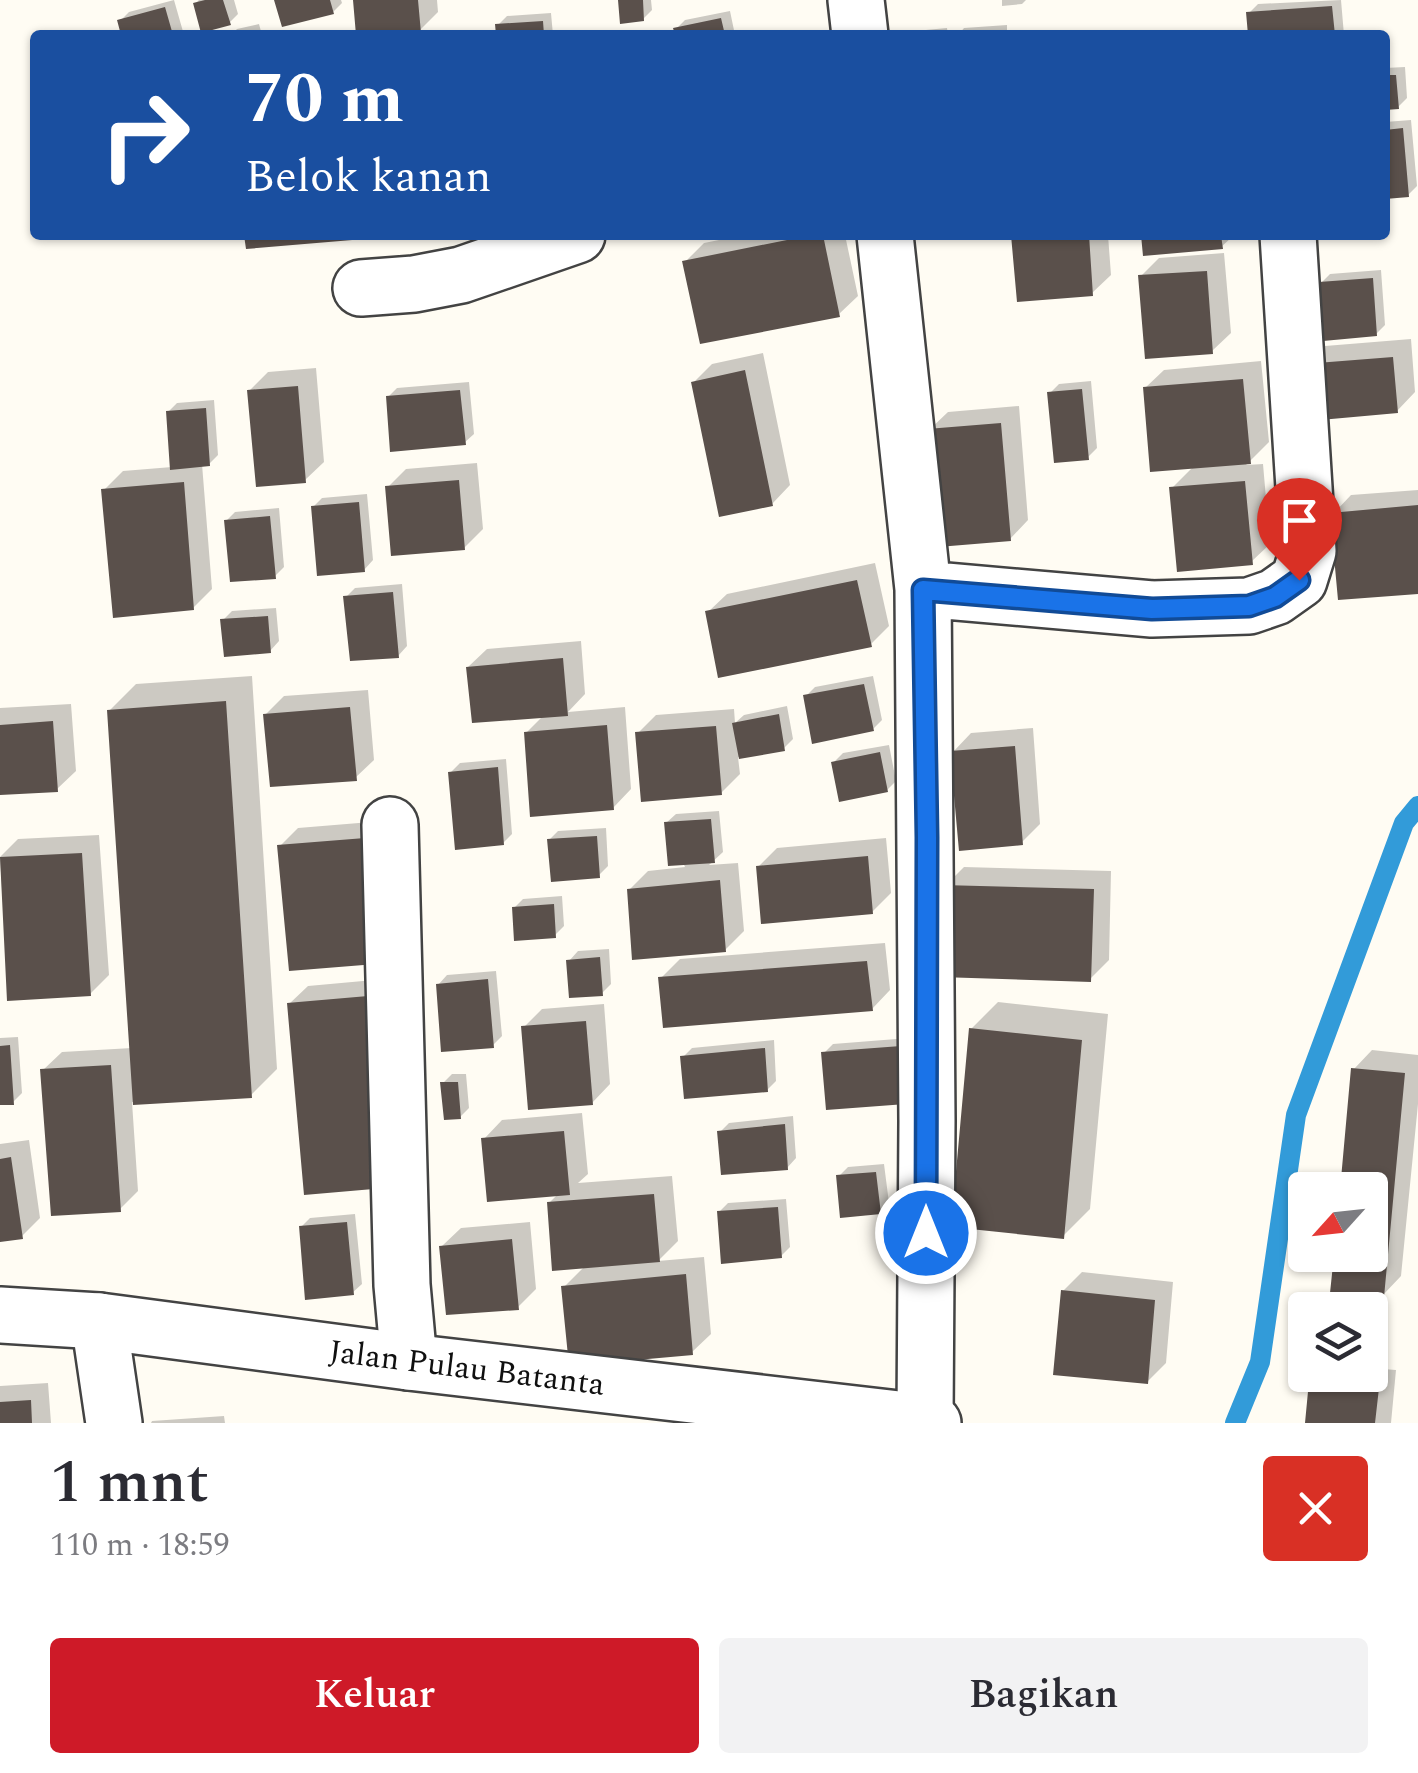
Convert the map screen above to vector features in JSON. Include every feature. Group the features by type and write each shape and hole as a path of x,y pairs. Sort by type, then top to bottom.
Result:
{"street":[{"path":"856,0 859,30"},
{"path":"361,288 461,275 563,240"},
{"path":"886,240 923,590 929,1422"},
{"path":"923,590 1152,609 1249,606 1275,597 1299,580 1308,551 1288,240"},
{"path":"390,826 402,1285 410,1362"},
{"name":"Jalan Pulau Batanta","path":"0,1315 99,1320 410,1362 929,1422"},
{"path":"99,1320 114,1423"}],"building":[{"path":"223,0 231,25 200,30 193,3"},
{"path":"274,0 330,0 334,14 282,27"},
{"path":"353,0 418,0 421,30 356,30"},
{"path":"618,0 643,0 644,21 620,24"},
{"path":"1332,6 1334,30 1248,30 1246,12"},
{"path":"165,7 172,30 120,30 117,20"},
{"path":"721,18 724,30 674,30"},
{"path":"543,21 544,30 496,30 495,24"},
{"path":"1390,75 1396,75 1399,109 1390,110"},
{"path":"1403,128 1409,197 1390,199 1390,129"},
{"path":"245,240 352,240 246,249"},
{"path":"787,240 824,240 840,317 700,344 682,261"},
{"path":"1011,240 1089,240 1093,296 1017,302"},
{"path":"1141,240 1222,240 1223,249 1143,256"},
{"path":"1207,271 1213,354 1145,359 1138,275"},
{"path":"1373,278 1377,336 1323,341 1319,282"},
{"path":"1393,357 1398,413 1309,421 1304,364"},
{"path":"745,370 773,506 719,517 691,382"},
{"path":"1243,379 1251,464 1150,472 1143,387"},
{"path":"298,386 306,483 256,487 247,390"},
{"path":"1082,389 1089,460 1054,463 1047,392"},
{"path":"460,390 466,445 390,452 386,396"},
{"path":"206,408 210,466 170,470 166,411"},
{"path":"1001,423 1011,541 938,547 927,429"},
{"path":"459,480 465,550 391,556 385,486"},
{"path":"1245,481 1253,565 1177,572 1169,487"},
{"path":"184,482 194,610 113,618 101,489"},
{"path":"359,502 365,572 317,576 311,506"},
{"path":"1418,505 1418,594 1338,600 1330,513"},
{"path":"270,516 276,579 230,582 224,520"},
{"path":"857,580 872,647 718,678 705,611"},
{"path":"393,592 399,658 350,661 343,596"},
{"path":"268,616 271,653 224,657 220,619"},
{"path":"563,658 568,716 472,723 466,667"},
{"path":"864,684 874,731 812,744 803,695"},
{"path":"226,701 252,1098 133,1105 107,710"},
{"path":"350,707 357,781 270,787 263,714"},
{"path":"779,714 785,751 739,759 732,723"},
{"path":"53,721 58,792 0,795 0,725"},
{"path":"607,725 614,810 530,817 524,732"},
{"path":"716,726 722,795 641,802 635,732"},
{"path":"1015,746 1023,845 959,851 950,751"},
{"path":"880,752 888,792 839,802 831,762"},
{"path":"498,767 504,845 455,850 448,772"},
{"path":"711,819 715,863 668,866 664,822"},
{"path":"597,836 600,878 551,882 547,839"},
{"path":"365,838 376,964 289,971 277,845"},
{"path":"82,853 91,996 7,1001 0,857"},
{"path":"868,856 873,914 761,924 756,866"},
{"path":"720,880 726,952 632,960 627,889"},
{"path":"942,885 1094,889 1091,982 940,977"},
{"path":"554,904 556,938 514,941 512,907"},
{"path":"600,957 603,996 569,998 566,960"},
{"path":"867,961 873,1011 663,1028 658,977"},
{"path":"488,979 494,1048 441,1052 436,984"},
{"path":"368,996 385,1188 304,1195 287,1003"},
{"path":"586,1021 593,1105 528,1110 521,1026"},
{"path":"969,1028 1082,1040 1064,1239 951,1227"},
{"path":"10,1045 14,1105 0,1105 0,1046"},
{"path":"901,1046 906,1104 826,1110 821,1052"},
{"path":"765,1048 768,1092 684,1099 680,1056"},
{"path":"111,1065 121,1212 51,1216 40,1069"},
{"path":"1351,1068 1405,1073 1388,1254 1388,1172 1342,1172"},
{"path":"440,1082 458,1082 461,1119 444,1120"},
{"path":"785,1124 788,1170 721,1175 717,1131"},
{"path":"564,1131 570,1195 487,1202 481,1138"},
{"path":"11,1157 23,1239 0,1242 0,1159"},
{"path":"876,1172 881,1214 840,1218 836,1175"},
{"path":"654,1194 660,1262 552,1271 547,1202"},
{"path":"778,1207 782,1258 721,1264 717,1211"},
{"path":"347,1222 354,1295 305,1300 299,1226"},
{"path":"512,1239 519,1310 446,1315 439,1246"},
{"path":"1332,1272 1386,1272 1384,1292 1330,1292"},
{"path":"686,1274 693,1355 569,1366 561,1286"},
{"path":"1061,1290 1155,1300 1148,1384 1053,1375"},
{"path":"1308,1392 1379,1392 1375,1423 1305,1423"},
{"path":"31,1400 32,1423 0,1423 0,1402"}],"waterway":[{"path":"1235,1423 1260,1362 1296,1115 1404,823 1418,806"}],"route":[{"path":"926,1233 923,590 1152,609 1249,606 1275,597 1299,580"}]}
